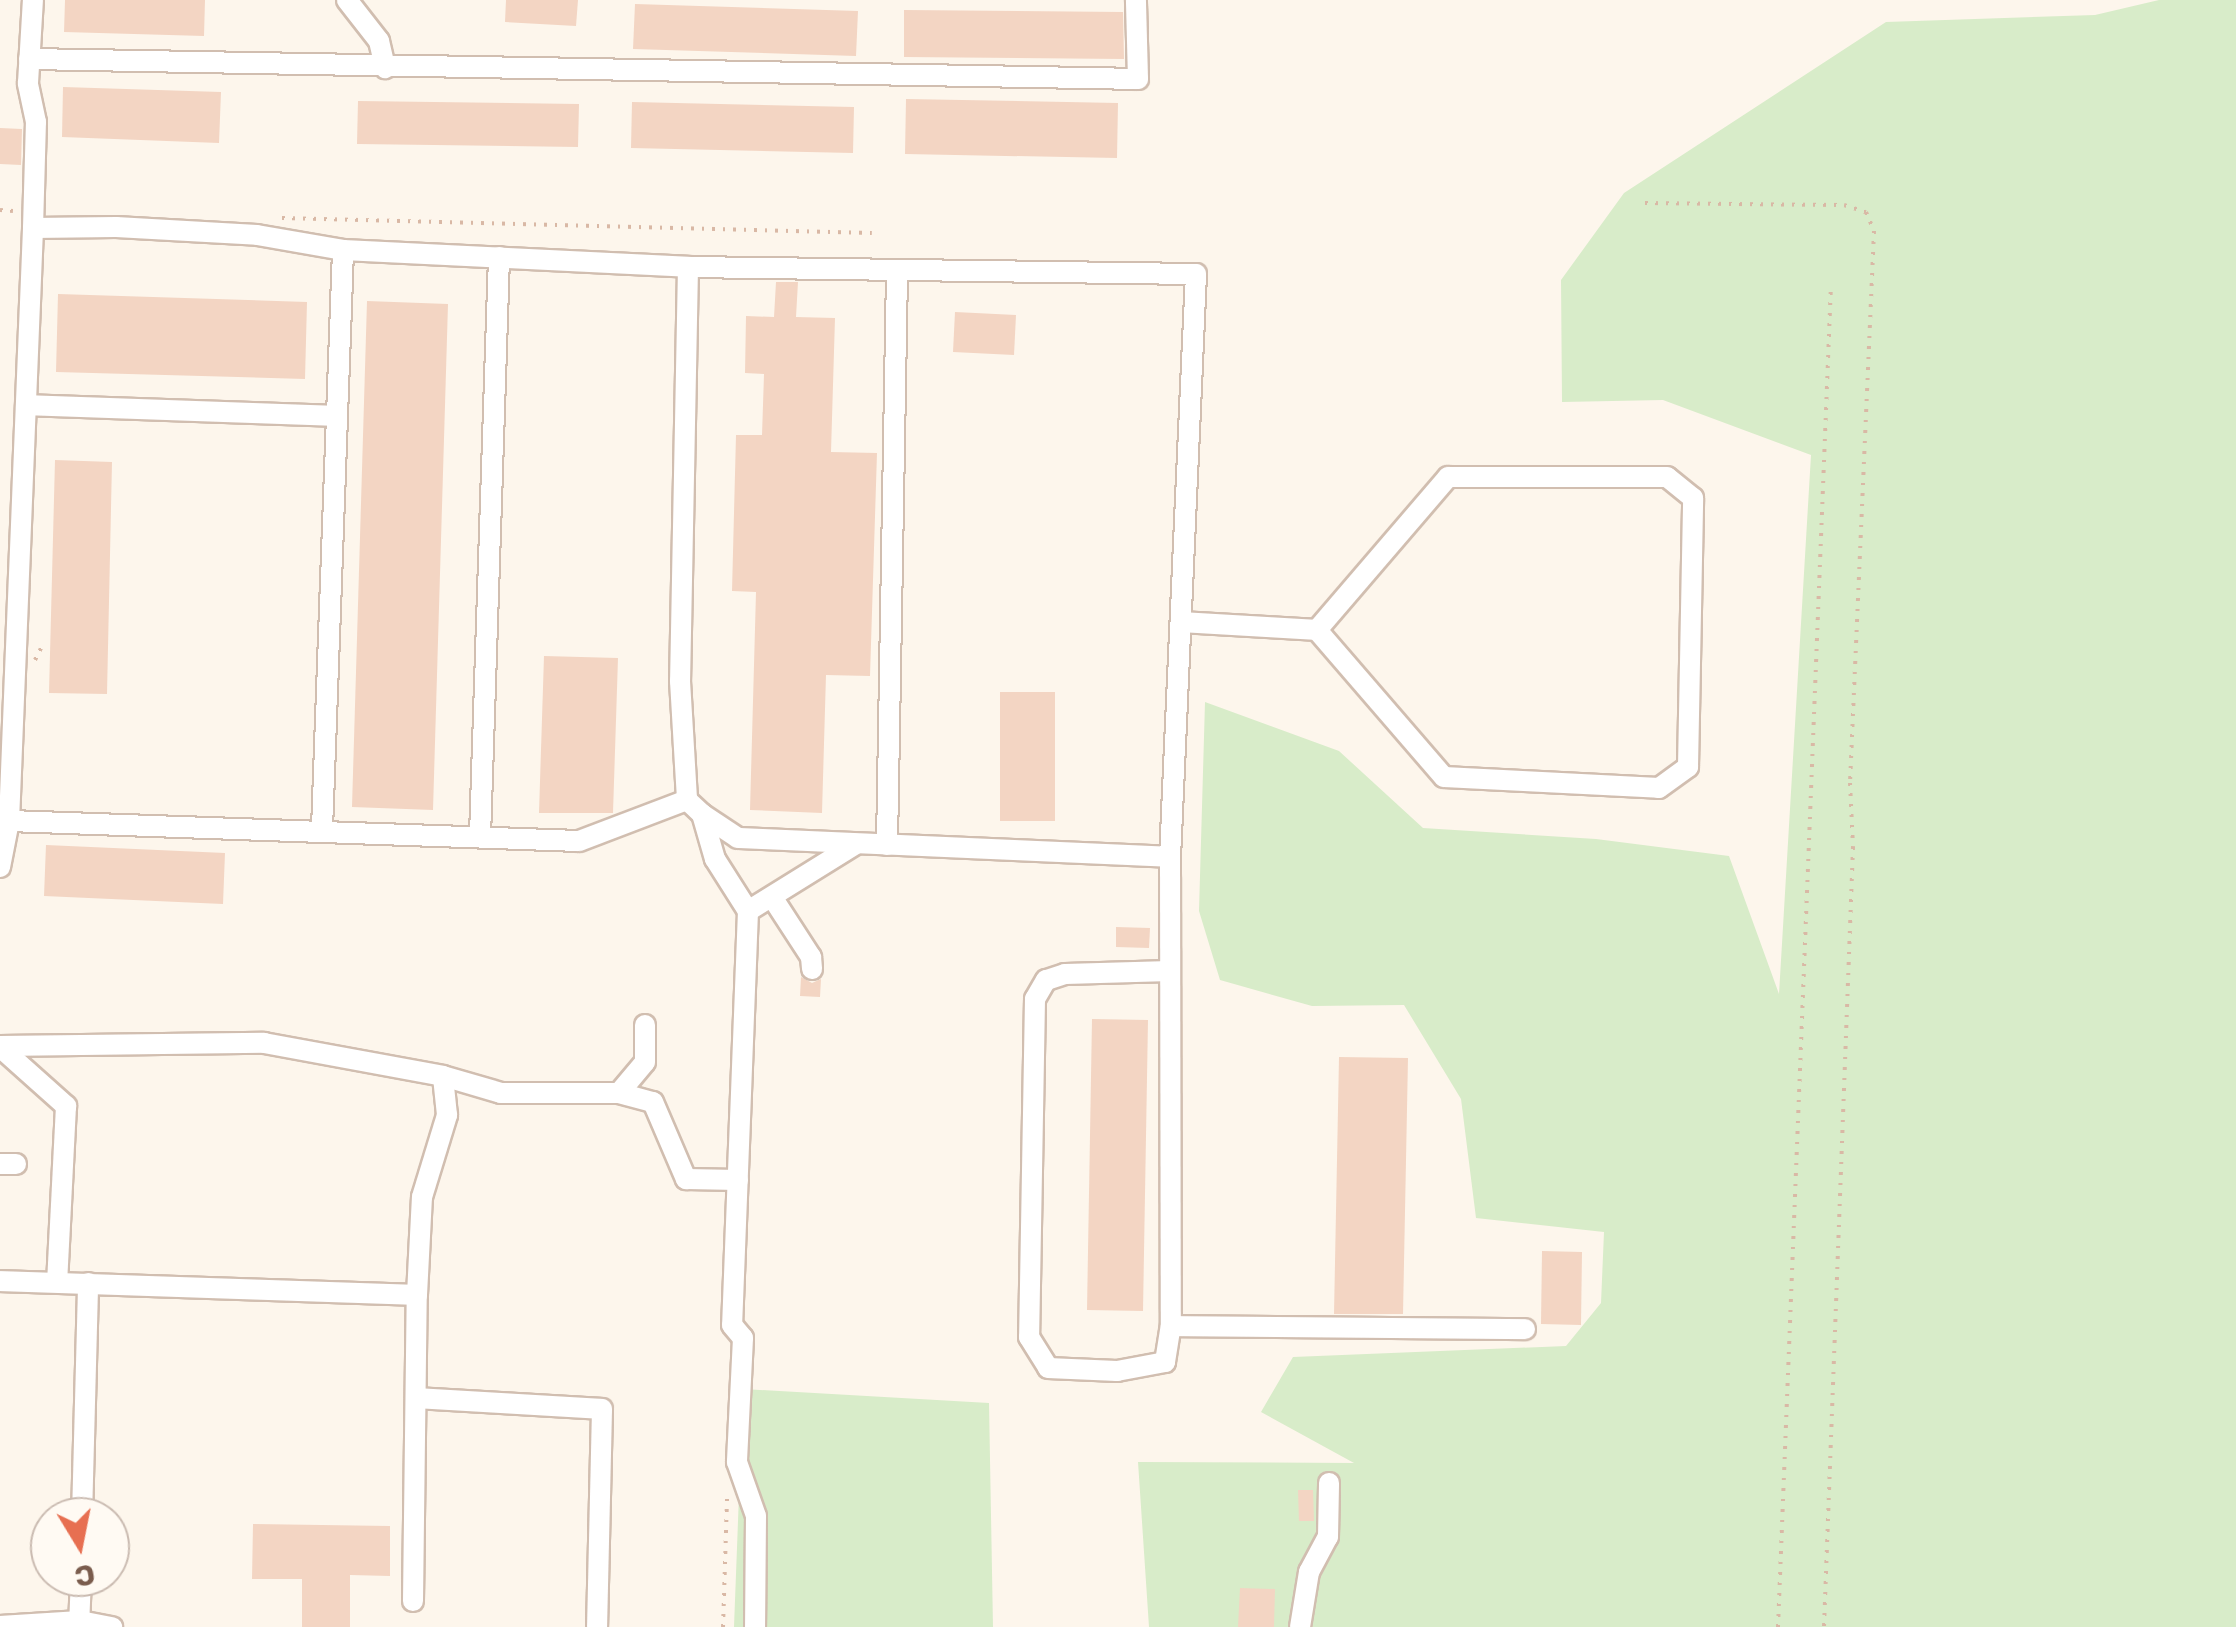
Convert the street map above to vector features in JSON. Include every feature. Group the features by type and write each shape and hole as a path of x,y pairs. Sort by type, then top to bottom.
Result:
{"lane":[{"path":"0,866 9,821 26,406 36,122 28,83 33,0"},
{"path":"347,0 379,42 385,68"},
{"path":"29,59 1138,79 1136,0"},
{"path":"33,220 240,234 344,250 688,267 1196,274 1170,857 1170,972 1170,1326 1165,1362 1118,1370 1048,1368 1029,1338 1036,999 1046,980 1065,974 1170,972"},
{"path":"322,829 344,250"},
{"path":"480,836 500,258"},
{"path":"688,267 680,681 695,807 714,860 748,910 732,1325 742,1338 737,1462 756,1516 755,1627"},
{"path":"886,845 897,272"},
{"path":"26,406 336,416"},
{"path":"1182,622 1318,630 1444,777 1659,788 1688,767 1693,498 1667,477 1448,477 1318,630"},
{"path":"9,821 579,841 695,807"},
{"path":"695,807 738,838 1170,857"},
{"path":"748,910 856,844"},
{"path":"772,897 811,957 812,970"},
{"path":"619,1092 644,1062 646,1025"},
{"path":"0,1046 264,1043 443,1076 501,1093 619,1092 654,1102 686,1179 738,1180"},
{"path":"0,1046 66,1106 57,1282"},
{"path":"413,1601 422,1197 447,1115 443,1076"},
{"path":"0,1281 417,1294"},
{"path":"83,1497 88,1284"},
{"path":"1170,1326 1525,1329"},
{"path":"417,1398 602,1409 597,1627"},
{"path":"1300,1627 1310,1572 1328,1537 1329,1484"},
{"path":"80,1624 81,1597"},
{"path":"0,1626 112,1627"}],"path":[{"path":"1645,203 1844,205 1866,212 1874,231 1850,784 1853,848 1824,1627"},
{"path":"0,210 33,220"},
{"path":"273,218 872,234"},
{"path":"1778,1627 1832,284"}],"green space":[{"path":"2159,0 2236,0 2236,1627 1149,1627 1138,1462 1354,1463 1261,1412 1293,1357 1566,1346 1601,1303 1604,1232 1476,1218 1461,1099 1404,1005 1312,1006 1220,980 1199,911 1205,702 1339,751 1423,828 1596,839 1729,856 1779,994 1811,455 1663,400 1562,402 1561,280 1624,193 1886,22 2095,15"},
{"path":"743,1389 989,1403 993,1627 734,1627"}],"building":[{"path":"65,0 205,0 204,36 64,32"},
{"path":"506,0 578,0 576,26 505,22"},
{"path":"635,4 858,11 856,56 633,49"},
{"path":"904,10 1123,12 1124,59 904,57"},
{"path":"63,87 221,92 219,143 62,137"},
{"path":"906,99 1118,103 1117,158 905,154"},
{"path":"358,101 579,104 578,147 357,144"},
{"path":"632,102 854,107 853,153 631,148"},
{"path":"0,128 22,129 21,165 0,164"},
{"path":"776,282 798,282 796,317 835,318 831,452 877,453 870,676 826,675 822,813 750,810 756,592 732,591 736,435 762,435 764,374 745,373 746,316 774,317"},
{"path":"58,294 307,302 305,379 56,372"},
{"path":"367,301 448,304 433,810 352,807"},
{"path":"955,312 1016,315 1014,355 953,352"},
{"path":"55,460 112,462 107,694 49,693"},
{"path":"544,656 618,658 613,813 539,813"},
{"path":"1000,692 1055,692 1055,821 1000,821"},
{"path":"46,845 225,853 223,904 44,896"},
{"path":"1116,927 1150,928 1149,948 1116,947"},
{"path":"801,977 812,983 821,979 820,997 800,996"},
{"path":"1092,1019 1148,1020 1143,1311 1087,1310"},
{"path":"1339,1057 1408,1058 1403,1314 1334,1314"},
{"path":"1542,1251 1582,1252 1581,1325 1541,1324"},
{"path":"1298,1490 1313,1490 1314,1521 1299,1521"},
{"path":"253,1524 390,1526 390,1576 350,1575 350,1627 302,1627 302,1579 252,1579"},
{"path":"1240,1588 1275,1589 1274,1627 1238,1627"}]}
